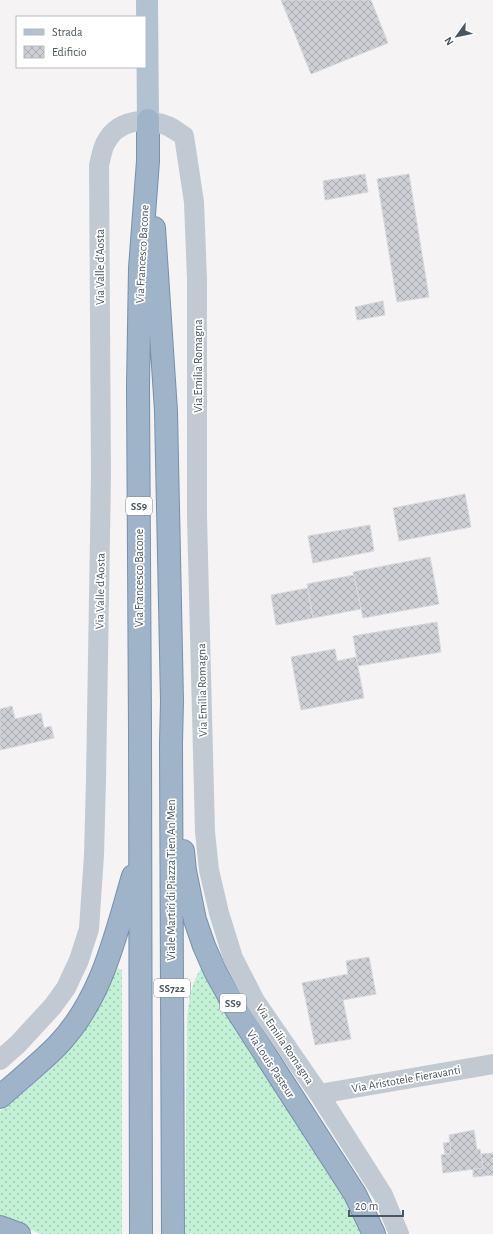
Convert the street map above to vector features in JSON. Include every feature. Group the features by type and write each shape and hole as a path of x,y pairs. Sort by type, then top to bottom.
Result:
{"highway":[{"name":"Via Francesco Bacone","path":"140,851 138,386 140,268 148,161 148,120"},
{"name":"Via Francesco Bacone","path":"148,161 158,280 166,411 172,701 171,743"},
{"name":"Viale Martiri di Piazza Tien An Men","path":"171,743 173,1234"},
{"name":"Via Louis Pasteur","path":"171,743 181,793 185,871 194,913 204,946 225,990 355,1194 374,1234"},
{"path":"0,1097 57,1046 77,1021 96,989 109,959 140,851"},
{"name":"SS722","path":"140,851 141,1234"},
{"path":"0,1227 19,1234"}],"main road":[{"name":"Via Francesco Bacone","path":"147,0 148,120"}],"street":[{"name":"Via Valle d'Aosta","path":"0,1060 18,1044 53,1006 66,988 79,960 89,929 94,855 96,788 101,483 99,165 104,144 114,130 130,123 148,120"},
{"name":"Via Emilia Romagna","path":"148,120 169,127 184,136 194,202 197,279 198,533 205,832 210,870 219,912 233,958 255,1001 319,1094 383,1195 399,1234"},
{"name":"Via Aristotele Fieravanti","path":"319,1094 493,1064"}],"green space":[{"path":"203,966 339,1188 364,1234 185,1234 187,1018 193,984"},
{"path":"117,968 122,970 122,1234 40,1234 0,1218 0,1111 45,1074 78,1038 104,998"}],"building":[{"path":"281,0 371,0 388,43 311,74"},
{"path":"365,174 368,192 325,200 323,181"},
{"path":"409,174 429,297 397,302 377,179"},
{"path":"383,301 385,315 357,320 355,307"},
{"path":"465,494 471,527 399,541 393,508"},
{"path":"370,525 374,551 313,563 308,536"},
{"path":"430,557 439,604 363,618 353,572"},
{"path":"354,575 361,609 313,618 307,584"},
{"path":"308,588 313,618 276,625 271,595"},
{"path":"437,622 441,652 358,666 353,636"},
{"path":"335,649 337,661 356,657 364,698 301,710 291,657"},
{"path":"12,706 15,719 41,713 44,728 51,726 54,738 0,750 0,709"},
{"path":"369,957 376,994 343,1000 351,1039 315,1045 302,983 348,974 346,961"},
{"path":"474,1130 477,1150 480,1149 483,1168 443,1173 441,1155 451,1153 449,1135"},
{"path":"450,1142 451,1153 445,1154 443,1143"},
{"path":"493,1153 493,1175 473,1177 473,1169 483,1168 481,1154"}]}
